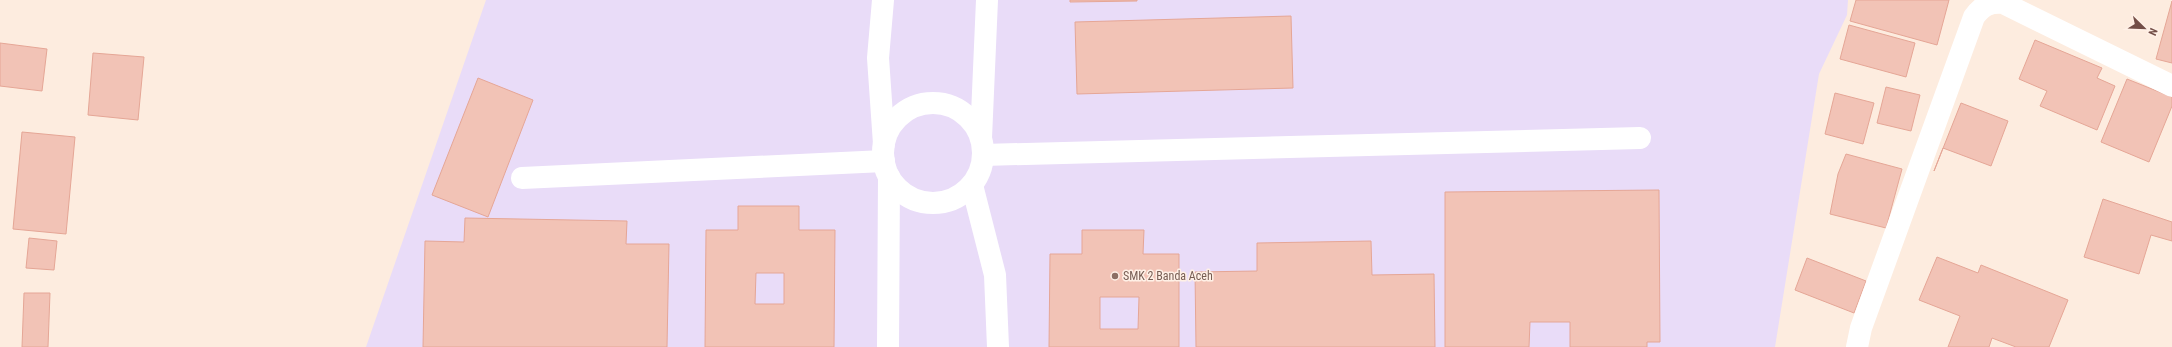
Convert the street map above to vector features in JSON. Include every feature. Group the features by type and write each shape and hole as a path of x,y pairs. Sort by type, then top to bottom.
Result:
{"street":[{"path":"882,0 878,58 886,161 888,347"},
{"path":"982,146 974,124 961,112 947,105 930,103 914,108 900,116 890,129 886,161 899,190 912,199 928,203 945,202 960,196 972,185 980,171 982,146 987,0"},
{"path":"1857,347 1861,328 1974,17 1980,10 1994,2 2003,3 2172,86"},
{"path":"982,146 1640,138"},
{"path":"522,178 886,161"},
{"path":"972,185 995,275 998,347"}],"shaded area":[{"path":"486,0 1848,0 1847,15 1819,74 1775,347 366,347"}],"building":[{"path":"1070,0 1137,0 1137,1 1070,2"},
{"path":"1856,0 1949,0 1937,45 1850,21"},
{"path":"2172,1 2172,63 2156,59"},
{"path":"1291,16 1293,88 1077,94 1075,22"},
{"path":"1849,25 1915,43 1906,77 1840,59"},
{"path":"2035,40 2102,68 2097,78 2115,86 2097,130 2040,106 2047,91 2019,79"},
{"path":"0,43 47,49 42,91 0,86"},
{"path":"93,53 144,57 138,120 88,115"},
{"path":"478,78 533,100 488,217 432,195"},
{"path":"2127,79 2172,97 2172,106 2149,162 2101,142"},
{"path":"1886,87 1920,95 1911,131 1877,123"},
{"path":"1835,93 1874,103 1863,144 1825,134"},
{"path":"1961,103 2008,121 1991,166 1943,148"},
{"path":"22,132 75,137 66,234 13,229"},
{"path":"1846,154 1902,169 1886,228 1830,214 1838,174"},
{"path":"1659,190 1660,342 1647,342 1647,347 1570,347 1570,322 1530,322 1529,347 1445,347 1445,192"},
{"path":"2103,199 2172,222 2172,241 2151,235 2139,274 2084,257"},
{"path":"738,206 799,206 799,230 835,230 834,347 705,347 706,230 738,230","holes":["756,273 784,273 784,304 755,304"]},
{"path":"465,218 627,221 626,244 669,244 667,347 423,347 425,241 464,242"},
{"name":"SMK 2 Banda Aceh","path":"1082,230 1144,230 1143,254 1179,254 1179,347 1049,347 1050,254 1082,254","holes":["1100,297 1139,297 1138,329 1100,329"]},
{"path":"29,238 57,241 54,270 26,268"},
{"path":"1371,241 1372,275 1434,274 1435,347 1196,347 1195,272 1257,271 1257,243"},
{"path":"1937,257 1978,273 1981,265 2068,300 2049,347 2016,347 1992,338 1989,347 1948,347 1960,316 1919,300"},
{"path":"1807,258 1866,281 1854,313 1795,290"},
{"path":"24,293 50,293 48,347 22,347"}],"place":[{"name":"SMK 2 Banda Aceh","path":"1115,276"}]}
